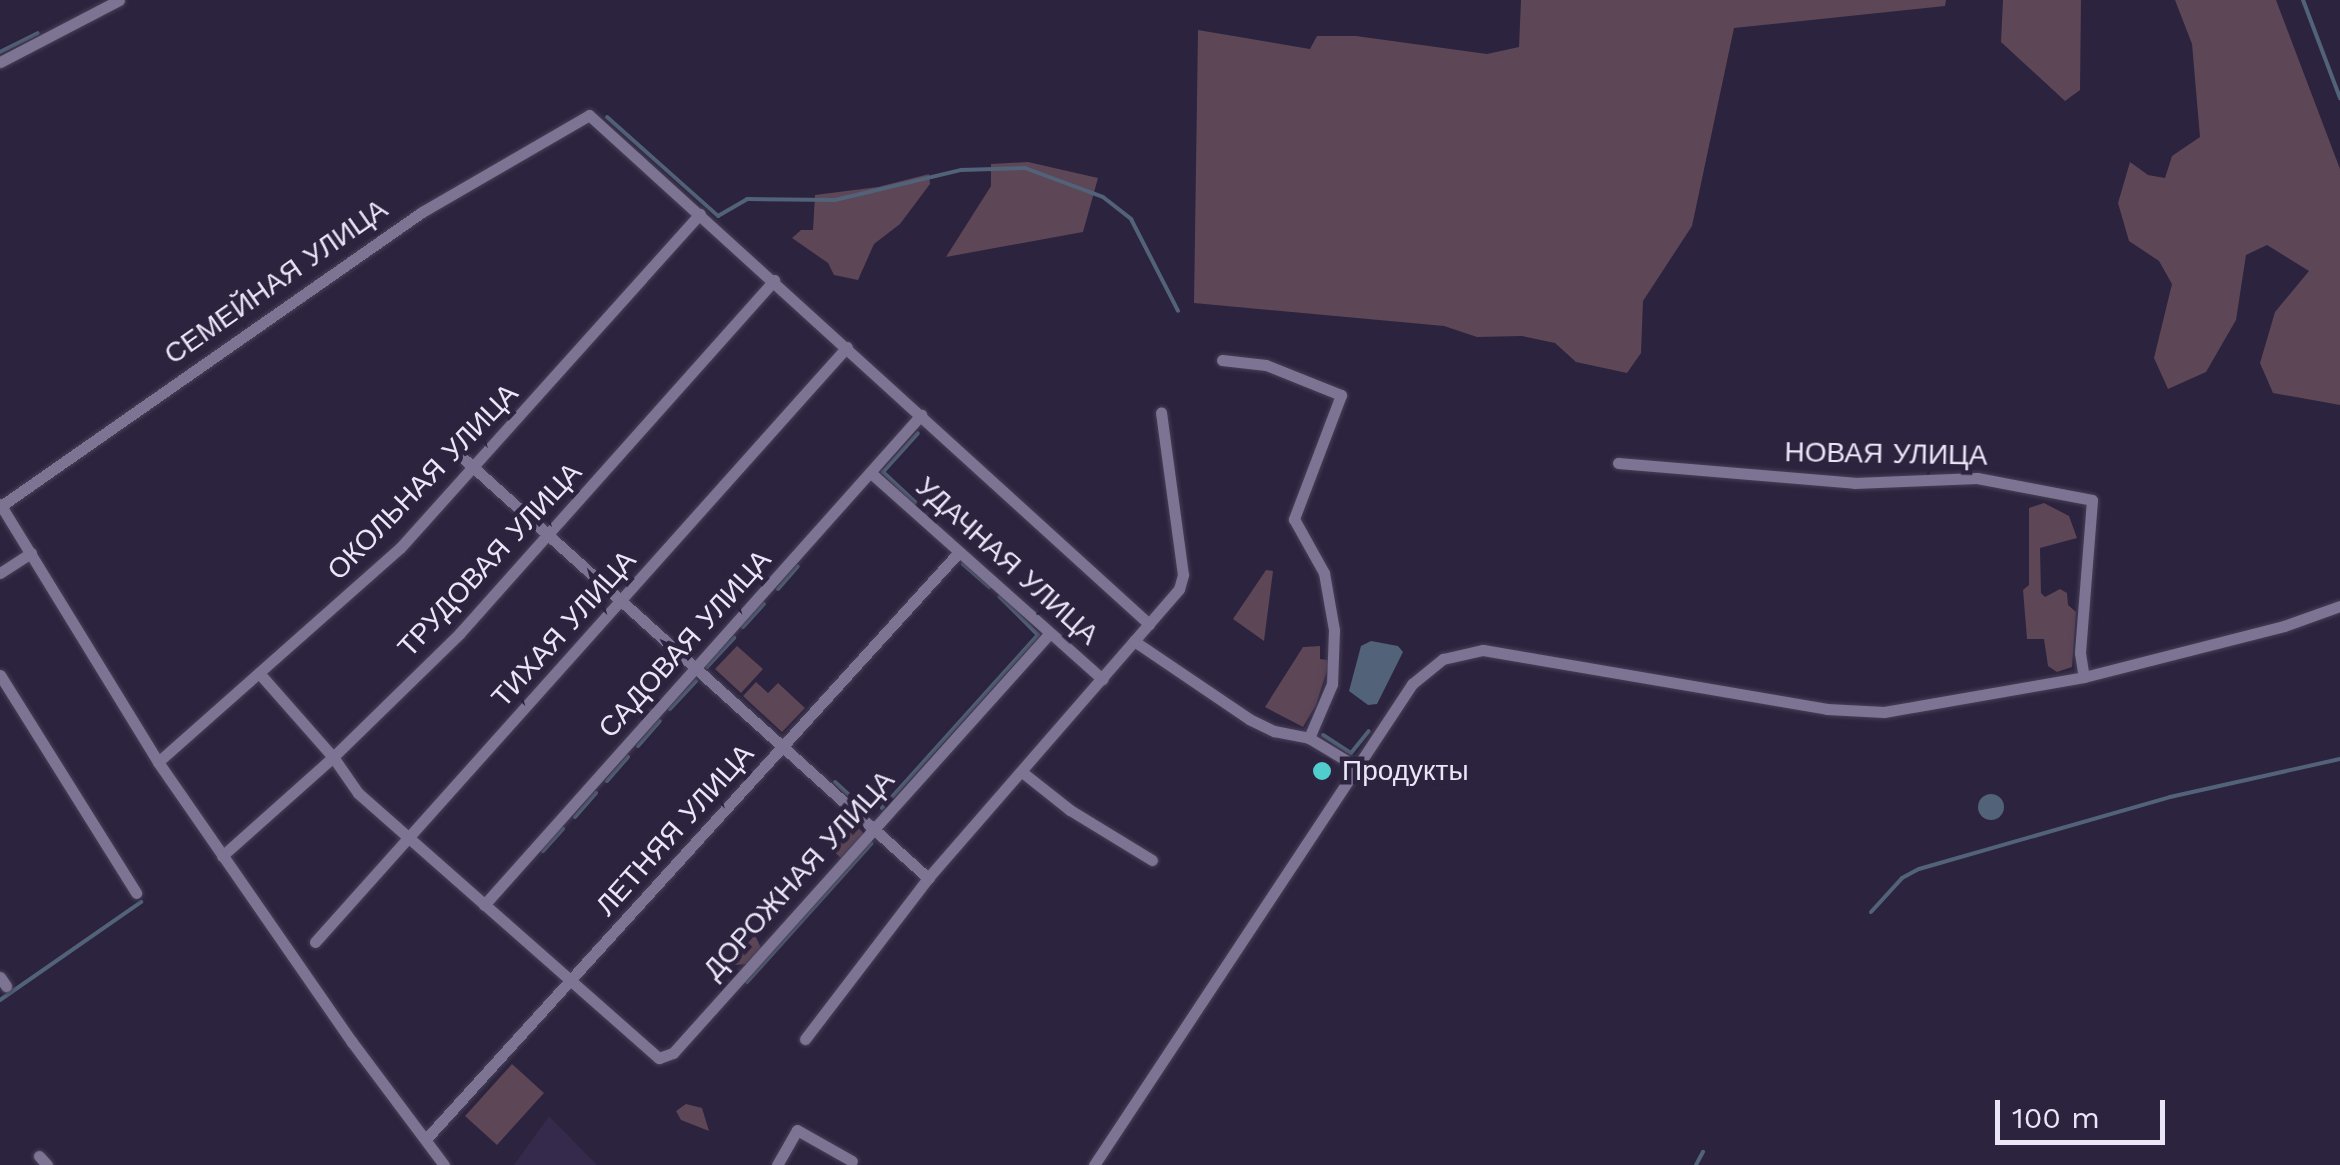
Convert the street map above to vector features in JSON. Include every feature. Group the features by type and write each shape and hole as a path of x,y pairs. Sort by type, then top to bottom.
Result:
{"street":[{"path":"0,62 119,0"},
{"name":"СЕМЕЙНАЯ УЛИЦА","path":"1,504 422,212 589,115 700,214"},
{"path":"700,214 1149,624"},
{"name":"ОКОЛЬНАЯ УЛИЦА","path":"158,762 400,548 476,468 700,214"},
{"name":"ТРУДОВАЯ УЛИЦА","path":"222,856 333,757 459,634 774,280"},
{"name":"ТИХАЯ УЛИЦА","path":"315,942 847,347"},
{"path":"1222,360 1246,366 1266,365 1342,394 1294,519 1324,572 1334,630 1332,684 1309,738"},
{"path":"1134,642 1179,589 1183,575 1161,412"},
{"name":"САДОВАЯ УЛИЦА","path":"484,905 922,415"},
{"path":"462,458 698,666 928,878"},
{"name":"НОВАЯ УЛИЦА","path":"1618,463 1854,483 1977,478 2092,500 2080,653 2084,677"},
{"name":"УДАЧНАЯ УЛИЦА","path":"871,473 1102,679 1134,642 1249,719 1309,738 1359,768"},
{"path":"1,504 158,762 444,1165"},
{"name":"ЛЕТНЯЯ УЛИЦА","path":"426,1139 571,984 959,552"},
{"path":"0,574 31,553"},
{"path":"1094,1165 1417,678 1436,662 1466,651 1861,712 1919,708 2084,677 2284,626 2340,606"},
{"name":"ДОРОЖНАЯ УЛИЦА","path":"260,673 333,757 358,793 654,1058 665,1057 1050,633"},
{"path":"0,675 136,893"},
{"path":"805,1039 928,878 1102,679"},
{"path":"1022,772 1070,810 1152,860"},
{"path":"777,1165 797,1130 852,1161"}],"shaded area":[{"path":"1521,0 1946,0 1945,6 1734,28 1692,226 1643,301 1641,353 1627,373 1576,362 1555,343 1522,336 1477,337 1444,326 1194,303 1198,30 1310,49 1317,36 1356,36 1487,54 1519,47"},
{"path":"2003,0 2081,0 2080,90 2065,101 2001,42"},
{"path":"2175,0 2276,0 2340,169 2340,405 2273,393 2260,363 2275,312 2309,271 2267,245 2246,255 2236,320 2206,372 2168,389 2154,358 2172,284 2159,261 2129,241 2118,203 2130,162 2148,175 2165,178 2172,156 2200,137 2192,44"},
{"path":"1028,162 1098,178 1083,232 946,257 991,186 991,164"},
{"path":"929,174 930,184 900,224 874,244 858,280 834,275 828,263 792,238 801,230 813,230 815,195 878,187"},
{"path":"2044,503 2069,516 2077,538 2040,548 2041,593 2045,597 2060,589 2067,593 2068,605 2076,612 2072,667 2057,672 2048,666 2044,639 2027,639 2023,590 2029,585 2029,508"},
{"path":"1266,570 1273,571 1264,641 1233,619"},
{"path":"737,646 763,669 741,693 715,669"},
{"path":"1320,646 1320,659 1328,660 1328,667 1316,705 1303,727 1265,707 1303,647"},
{"path":"756,682 768,693 778,683 805,708 782,732 743,696"},
{"path":"861,824 865,832 841,858 830,848"},
{"path":"755,935 761,948 746,964 731,962"},
{"path":"512,1064 544,1093 497,1145 465,1116"},
{"path":"686,1104 702,1108 709,1131 681,1120 676,1111"},
{"path":"549,1116 597,1165 514,1165"}],"water":[{"path":"1371,641 1398,646 1403,652 1377,704 1368,705 1349,691 1361,646"},
{"path":"1991,794 2000,798 2004,807 2000,816 1991,820 1982,816 1978,807 1982,798"}],"waterway":[{"path":"2303,0 2340,98"},
{"path":"0,52 38,33"},
{"path":"607,117 718,216 747,199 835,200 961,170 1025,168 1103,197 1131,219 1178,311"},
{"path":"915,502 883,472 918,433"},
{"path":"963,564 989,587"},
{"path":"778,589 798,566"},
{"path":"882,808 1038,635 1000,597"},
{"path":"743,627 764,604"},
{"path":"707,667 734,638"},
{"path":"670,709 696,681"},
{"path":"638,746 660,721"},
{"path":"1323,735 1351,753 1369,731"},
{"path":"607,781 628,757"},
{"path":"1871,912 1902,878 1919,869 2170,797 2340,759"},
{"path":"835,782 870,814"},
{"path":"575,817 596,793"},
{"path":"543,851 563,829"},
{"path":"747,982 871,844"},
{"path":"0,1000 141,902"},
{"path":"1696,1165 1703,1152"}],"place":[{"name":"Продукты","path":"1322,771"}]}
